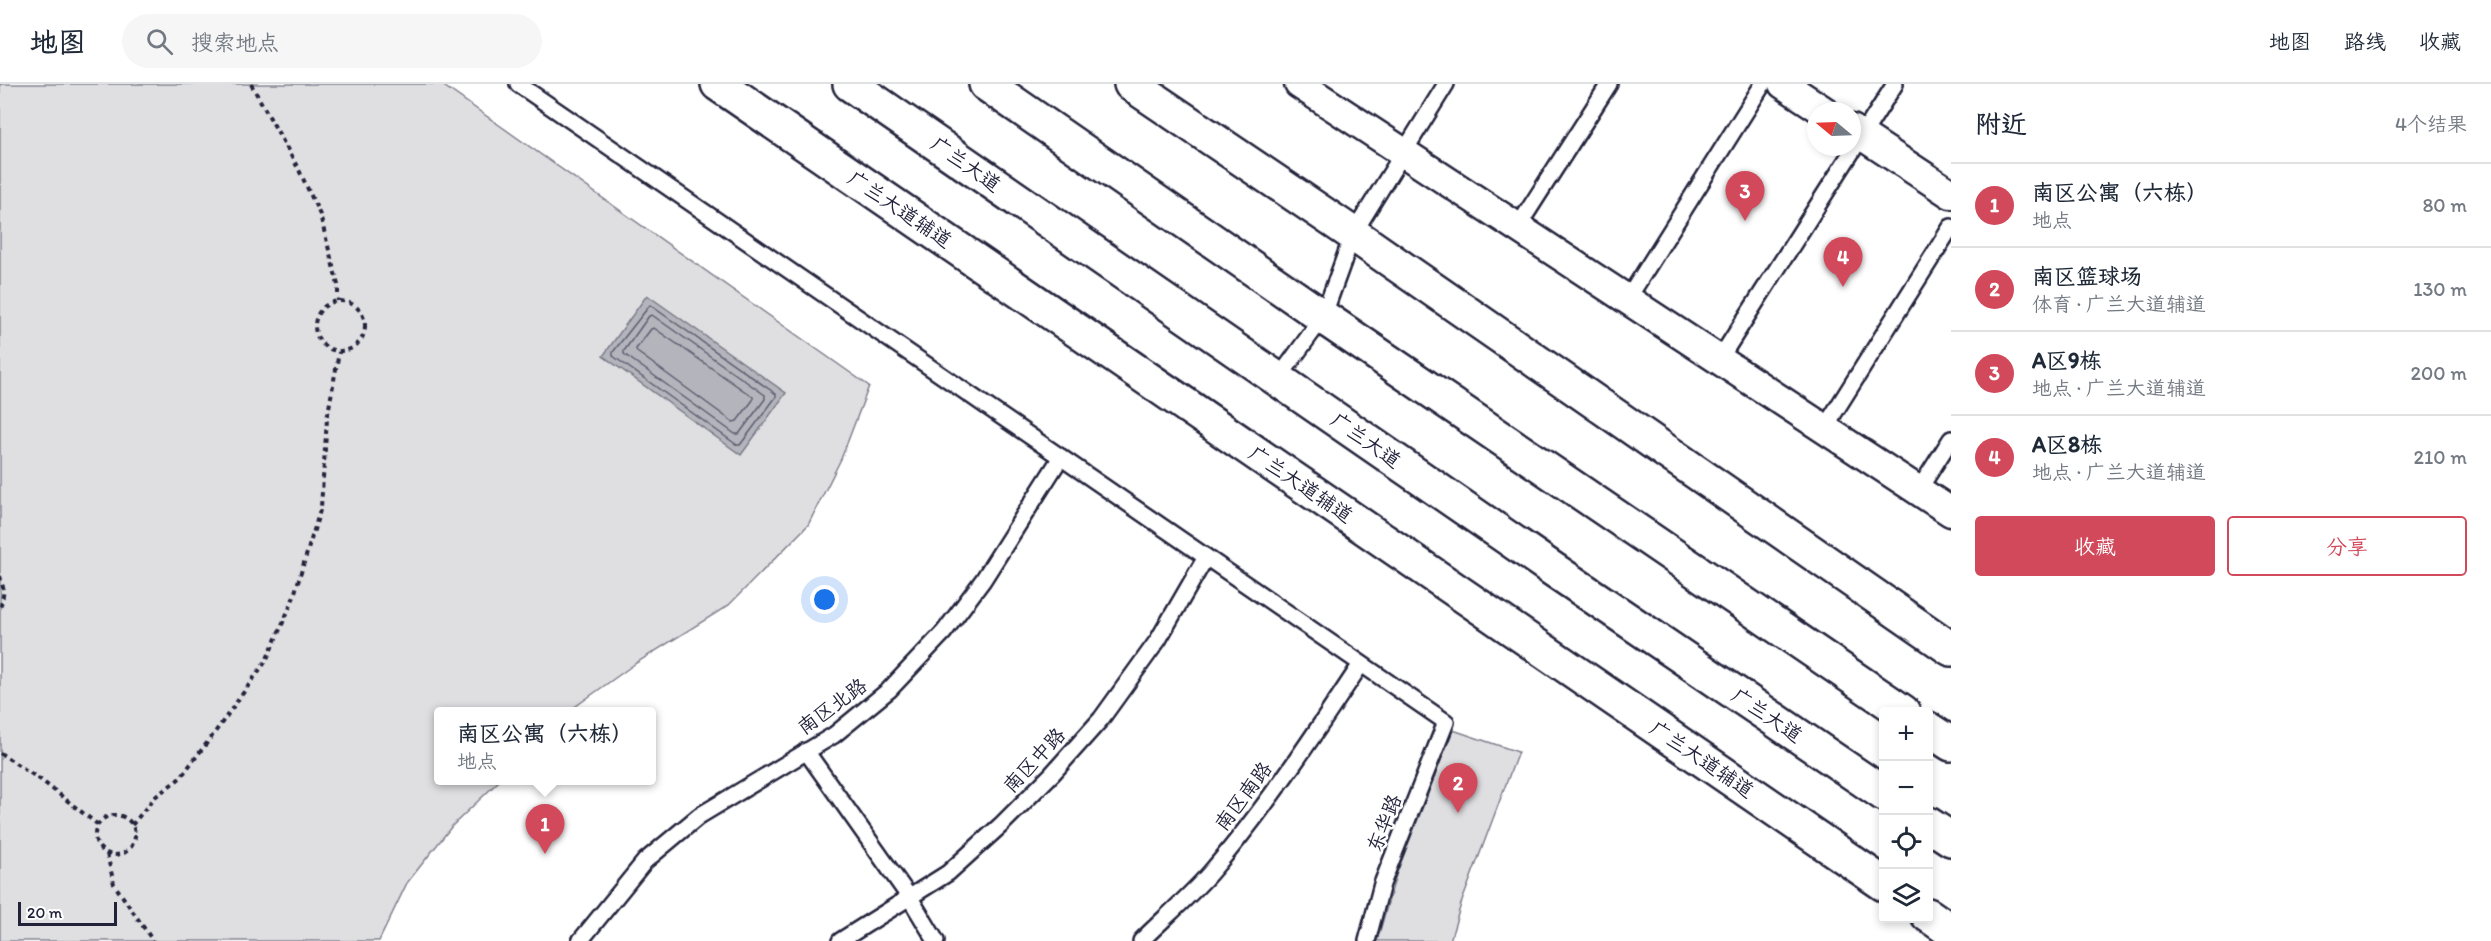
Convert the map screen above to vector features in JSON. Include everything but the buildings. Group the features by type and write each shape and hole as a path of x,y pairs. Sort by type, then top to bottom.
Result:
{"main road":[{"name":"广兰大道辅道","path":"718,84 1879,881"},
{"name":"广兰大道","path":"850,84 1879,791"},
{"path":"986,84 1323,317 1897,707"},
{"path":"1131,84 1353,234 1951,649"},
{"path":"1933,732 1951,744"},
{"path":"1933,827 1951,839"},
{"path":"1933,918 1951,931"}],"street":[{"path":"1299,84 1951,512"},
{"path":"1782,84 1810,102"},
{"path":"1861,136 1951,194"}],"lane":[{"path":"518,84 1361,664"},
{"path":"1278,379 1323,317 1353,234 1446,84"},
{"path":"1517,228 1609,84"},
{"path":"1628,300 1763,84"},
{"path":"1861,128 1895,84"},
{"path":"1719,360 1843,156"},
{"path":"1824,429 1951,227"},
{"path":"1918,491 1951,439"},
{"name":"南区北路","path":"580,941 645,861 699,816 834,735 889,690 944,632 983,580 1061,457"},
{"name":"南区中路","path":"840,941 948,873 1052,774 1101,719 1158,640 1206,557"},
{"name":"东华路","path":"1361,664 1446,722 1382,884 1367,941"},
{"name":"南区南路","path":"1141,941 1209,874 1256,815 1316,733 1361,664"},
{"path":"806,752 910,898 936,941"}],"path":[{"path":"250,84 299,170 320,215 338,285 338,301"},
{"path":"338,301 348,302 357,307 364,315 366,326 364,336 358,344 349,350 339,352 322,345 315,328 316,318 321,310 338,301"},
{"path":"132,825 155,797 180,778 213,735 266,661 292,602 309,553 321,507 327,419 339,352"},
{"path":"0,576 4,591 0,609"},
{"path":"0,753 41,780 97,824"},
{"path":"111,815 127,819 132,825 135,833 130,849 116,856 107,854 97,845 94,831 97,824 111,815"},
{"path":"107,854 114,884 153,941"}],"shaded area":[{"path":"0,84 441,84 869,386 841,459 808,525 729,605 636,663 575,707 434,707 434,785 495,785 452,826 407,883 379,941 0,941"},
{"path":"1453,730 1518,752 1461,904 1450,941 1377,941 1396,875"}],"water":[{"path":"647,295 786,393 741,455 603,356"}],"place":[{"name":"A区9栋","path":"1745,221"},
{"name":"A区8栋","path":"1843,287"},
{"name":"南区篮球场","path":"1458,813"},
{"name":"南区公寓（六栋）","path":"545,854"}]}
